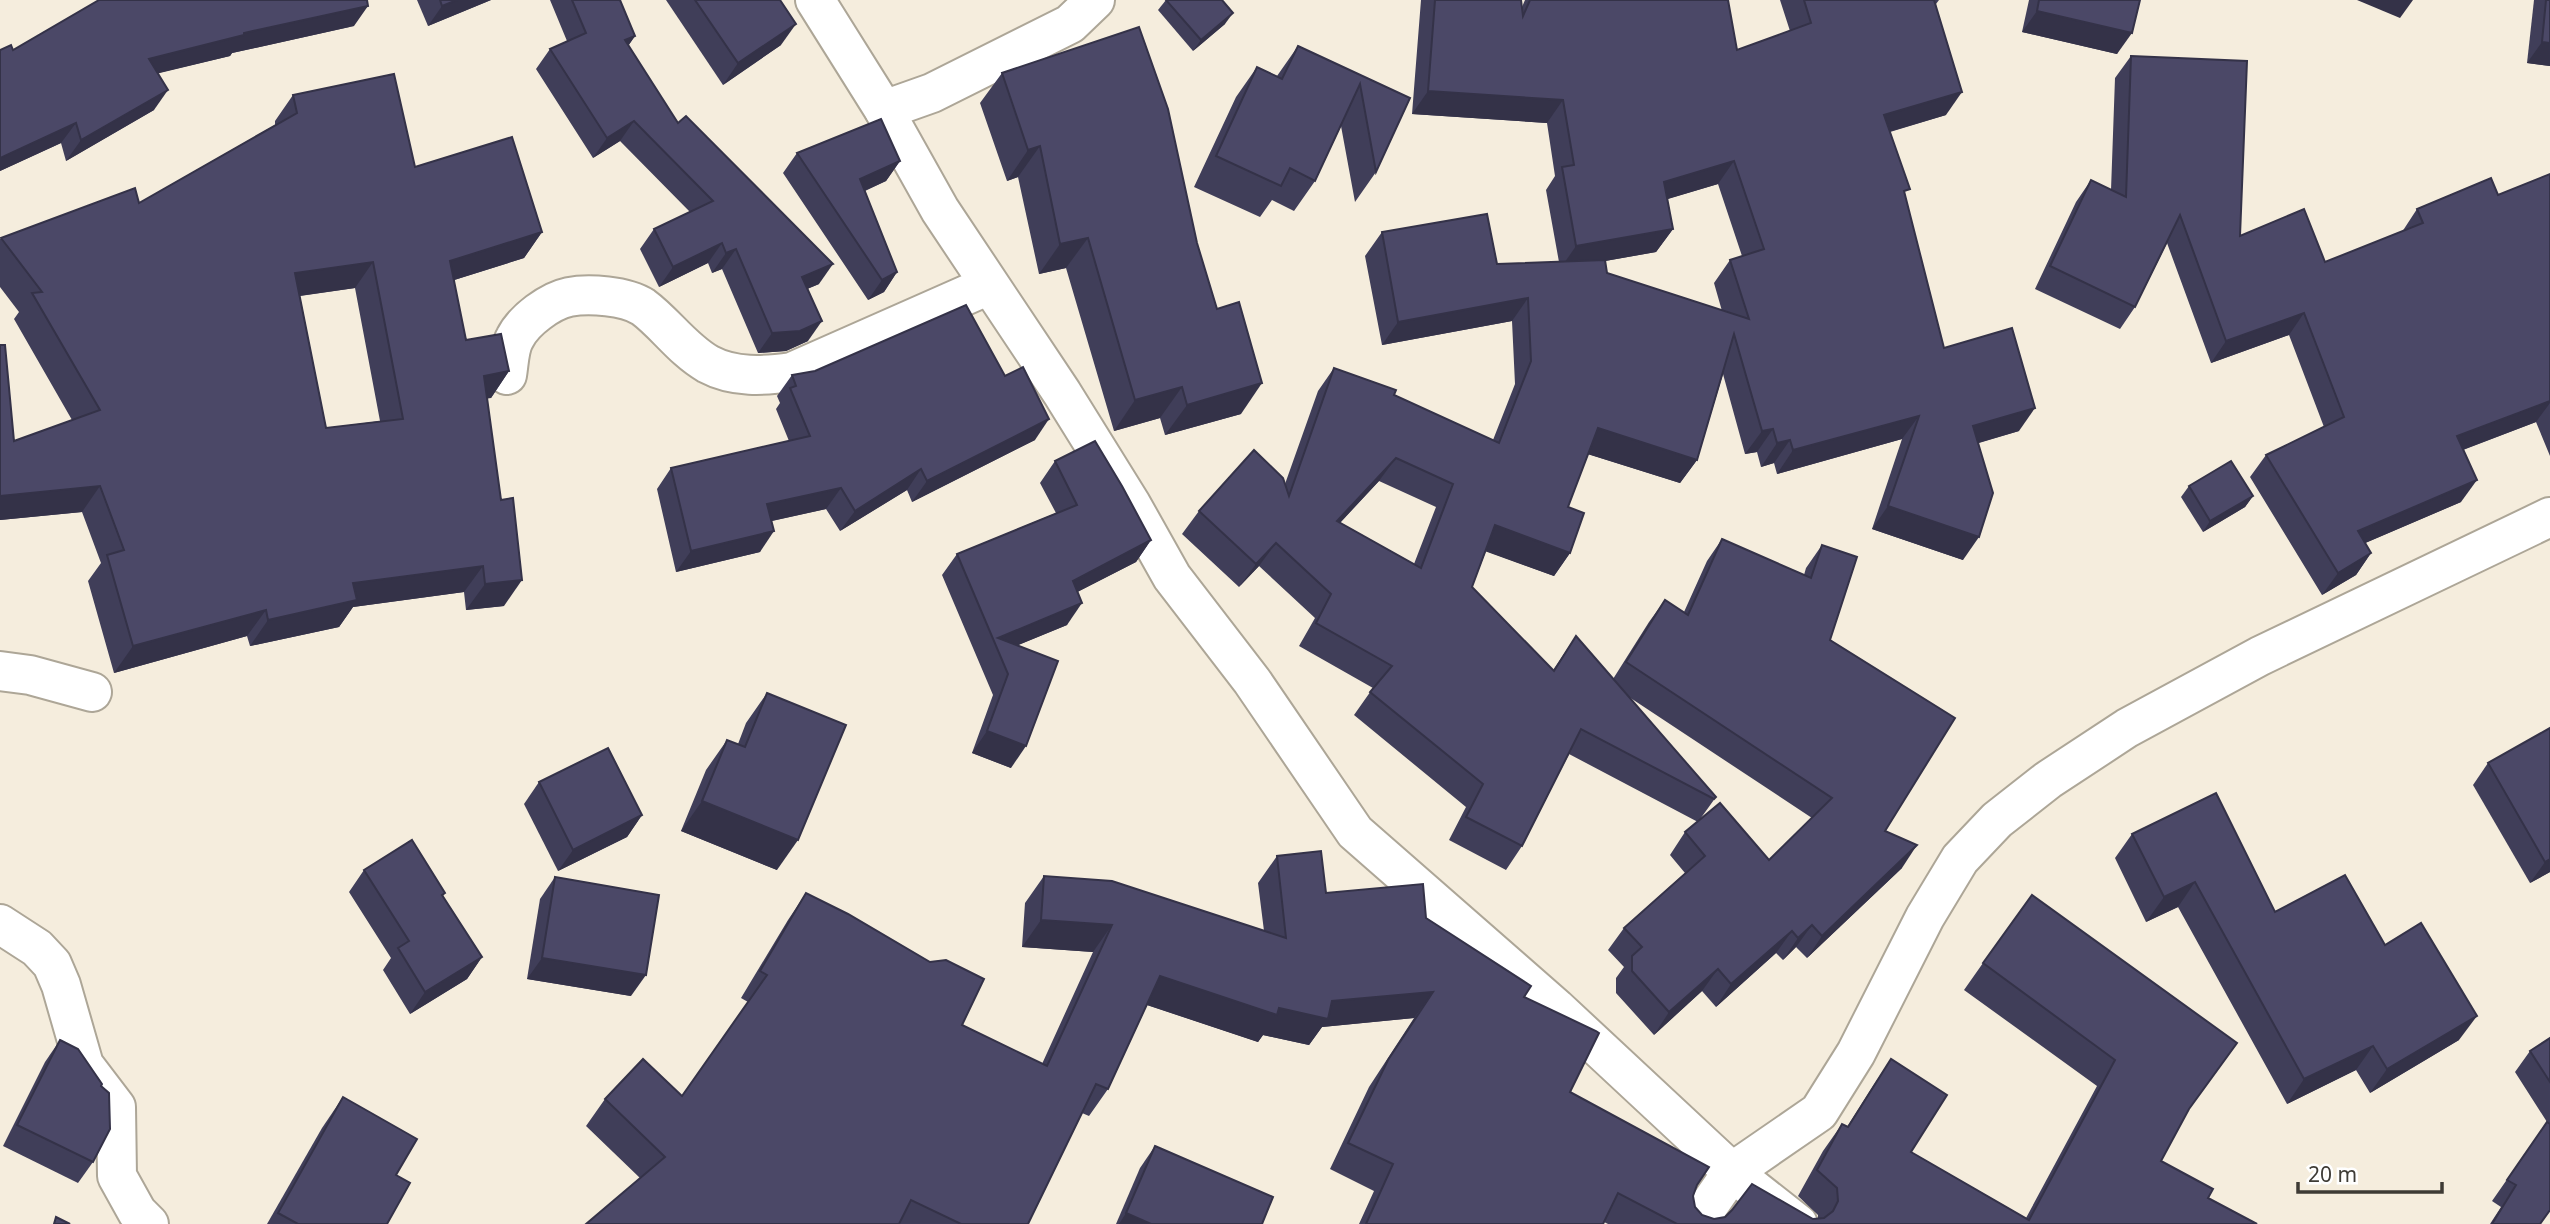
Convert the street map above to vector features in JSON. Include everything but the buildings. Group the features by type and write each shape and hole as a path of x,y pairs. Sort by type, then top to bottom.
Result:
{"street":[{"path":"815,0 884,110 940,210 1104,459 1172,577 1252,681 1355,832 1556,1008 1732,1172 1798,1224"},
{"path":"884,110 932,93 1070,24 1095,0"},
{"path":"507,375 514,339 544,309 569,297 615,296 642,307 675,339 709,364 737,374 766,376 792,372 989,285"},
{"path":"1696,1224 1732,1172 1819,1112 1856,1052 1925,917 1960,859 1997,820 2048,780 2139,721 2260,656 2550,517"},
{"path":"0,671 30,675 92,692"},
{"path":"0,924 37,948 52,964 61,985 84,1065 116,1107 117,1176 137,1212 149,1224"}]}
